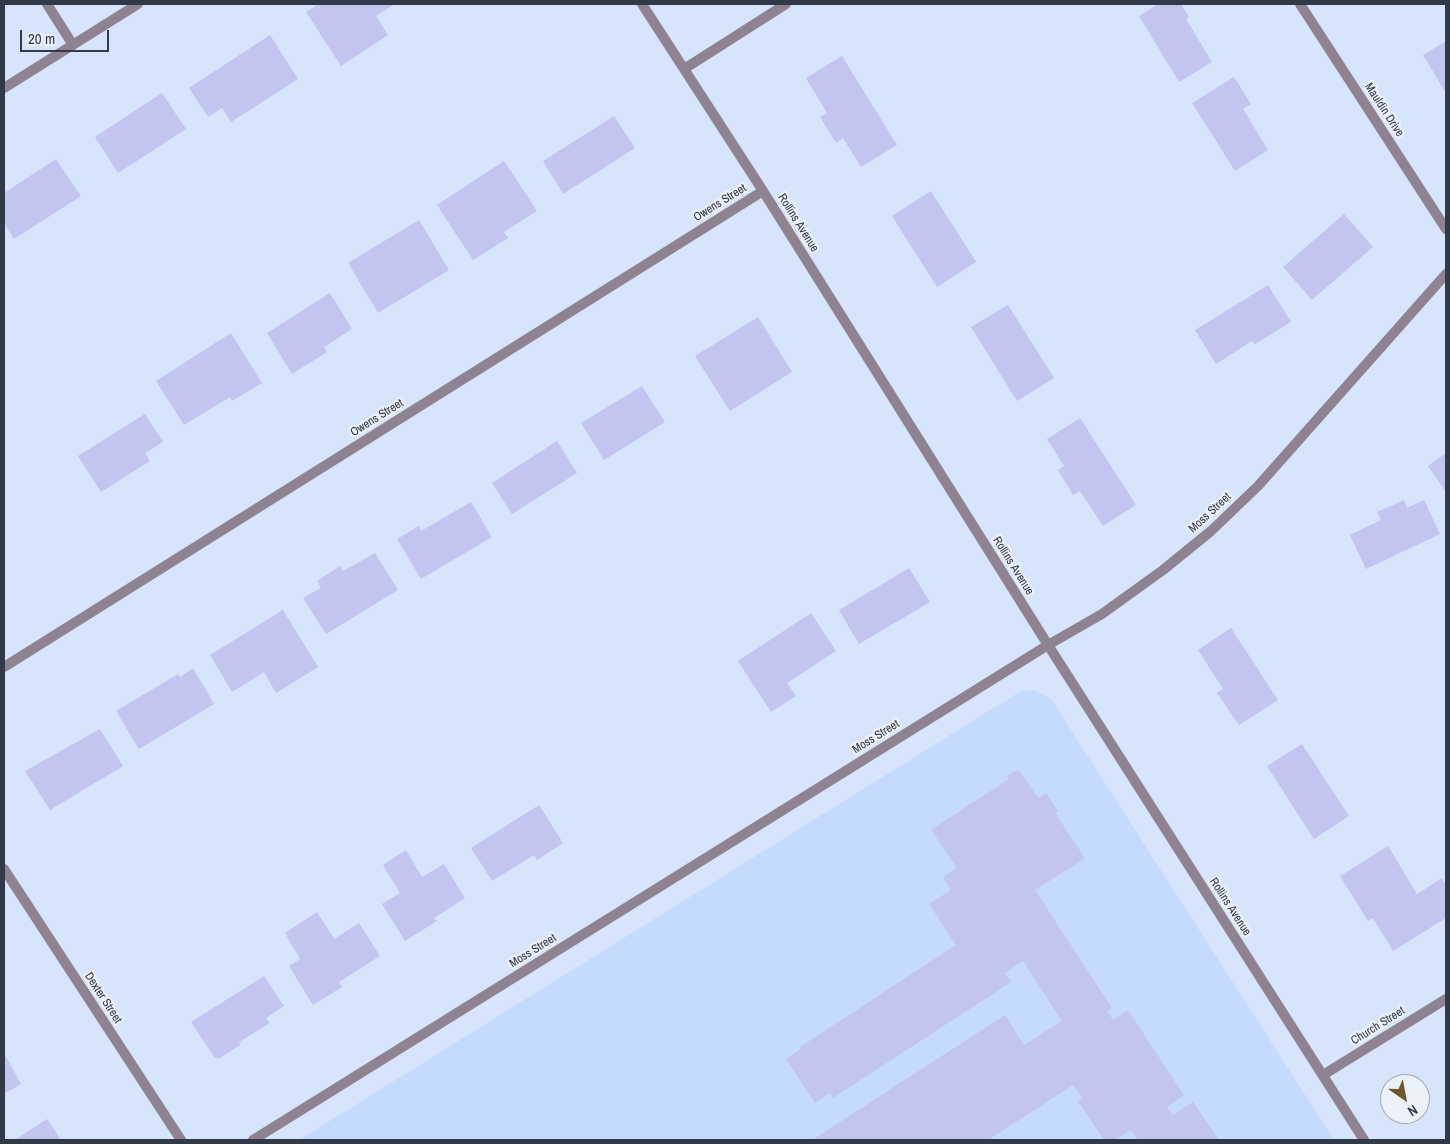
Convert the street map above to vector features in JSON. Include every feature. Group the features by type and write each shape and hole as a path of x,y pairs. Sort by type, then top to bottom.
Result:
{"street":[{"path":"47,4 73,45"},
{"path":"4,88 138,4"},
{"name":"Rollins Avenue","path":"642,4 763,191 1048,645 1364,1140"},
{"path":"684,69 786,4"},
{"name":"Mauldin Drive","path":"1300,4 1446,229"},
{"name":"Owens Street","path":"4,667 763,191"},
{"name":"Moss Street","path":"254,1140 1048,645 1102,614 1163,570 1211,531 1258,486 1446,274"},
{"name":"Dexter Street","path":"4,869 181,1140"},
{"name":"Church Street","path":"1322,1075 1446,999"}],"shaded area":[{"path":"1035,690 1051,699 1334,1140 299,1140 1021,691"}],"building":[{"path":"319,4 395,4 376,16 388,35 341,66 306,12"},
{"path":"1158,4 1181,4 1189,17 1186,19 1212,62 1179,82 1139,16"},
{"path":"270,35 298,79 231,122 222,108 208,117 189,88"},
{"path":"1446,41 1446,93 1423,55"},
{"path":"842,56 897,145 861,167 843,138 836,143 820,117 827,113 806,78"},
{"path":"1234,77 1251,104 1243,109 1268,150 1235,171 1192,103"},
{"path":"162,93 186,129 118,173 95,137"},
{"path":"614,116 635,148 563,194 543,161"},
{"path":"56,159 81,196 14,239 4,223 4,193"},
{"path":"504,161 537,211 504,232 508,238 473,260 437,205"},
{"path":"931,191 976,262 937,287 892,216"},
{"path":"1344,214 1373,247 1312,300 1283,267"},
{"path":"419,220 449,270 378,313 348,263"},
{"path":"1268,285 1291,322 1255,344 1252,341 1216,364 1195,330"},
{"path":"330,293 352,329 324,347 327,352 292,374 267,333"},
{"path":"1008,305 1054,378 1017,401 971,327"},
{"path":"758,317 792,372 730,411 695,356"},
{"path":"231,333 262,383 232,401 230,397 184,425 156,381"},
{"path":"642,386 665,422 604,460 581,423"},
{"path":"145,414 163,442 145,453 150,461 101,492 78,456"},
{"path":"1080,418 1136,505 1103,526 1080,491 1073,495 1058,470 1064,466 1047,439"},
{"path":"557,441 577,473 512,514 492,483"},
{"path":"1446,453 1446,492 1428,466"},
{"path":"1404,500 1407,508 1424,500 1440,534 1366,569 1350,535 1381,520 1377,512"},
{"path":"471,502 492,537 421,579 397,539 419,526 421,531"},
{"path":"375,553 398,590 326,634 303,598 321,588 317,581 340,566 343,571"},
{"path":"909,568 930,602 859,644 839,610"},
{"path":"283,610 318,667 276,693 264,672 232,692 210,655"},
{"path":"811,613 836,651 787,683 796,696 771,712 738,661"},
{"path":"1231,628 1278,700 1239,725 1217,693 1223,689 1198,650"},
{"path":"193,668 214,704 139,749 116,711 178,674 180,677"},
{"path":"100,729 123,766 50,810 25,771"},
{"path":"1302,744 1349,816 1314,839 1267,766"},
{"path":"1018,769 1038,798 1046,793 1058,811 1055,813 1085,858 1035,890 1112,1008 1107,1011 1113,1020 1128,1010 1184,1095 1167,1107 1173,1115 1193,1102 1219,1140 1134,1140 1137,1138 1131,1130 1115,1140 1104,1140 1078,1101 1082,1098 1073,1085 988,1140 812,1140 1005,1015 1024,1045 1062,1021 1023,961 1005,973 1011,982 833,1098 830,1093 815,1103 786,1059 801,1049 800,1047 956,945 929,904 951,890 943,877 957,868 931,830 1009,779 1007,776"},
{"path":"539,805 563,843 537,860 534,855 492,881 471,848"},
{"path":"1388,846 1417,894 1442,878 1446,886 1446,918 1393,951 1373,918 1368,921 1340,876"},
{"path":"406,850 422,877 444,864 465,898 434,918 437,921 405,941 382,904 400,893 383,865"},
{"path":"317,912 334,939 359,923 380,956 339,982 342,987 313,1005 289,966 300,959 285,933"},
{"path":"264,976 284,1006 266,1018 270,1023 239,1042 240,1045 218,1059 217,1057 215,1058 191,1022"},
{"path":"4,1053 21,1084 4,1094"},
{"path":"47,1119 61,1140 15,1140"}]}
